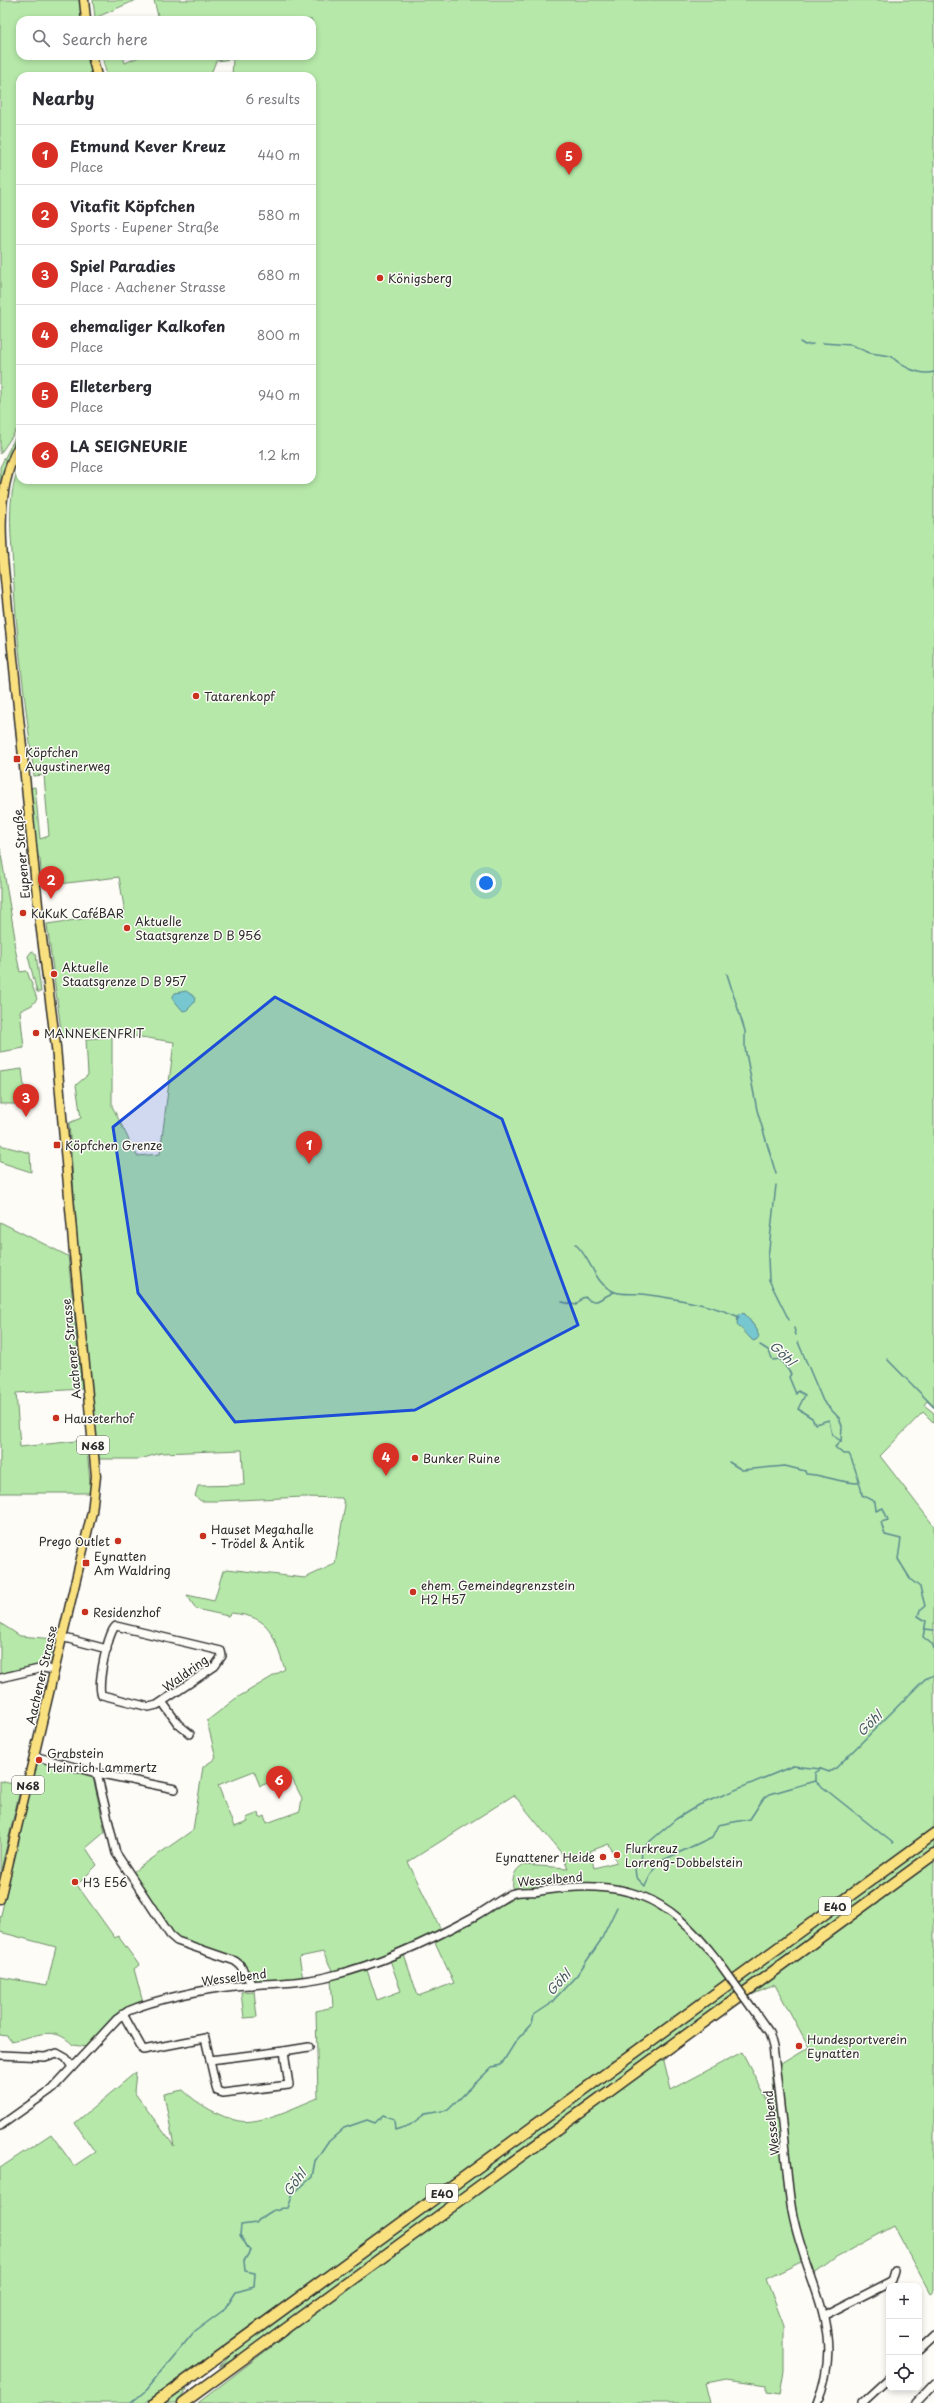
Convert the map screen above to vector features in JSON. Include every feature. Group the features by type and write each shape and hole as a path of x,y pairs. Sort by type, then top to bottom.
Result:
{"highway":[{"name":"E40","path":"155,2403 934,1834"},
{"name":"E40","path":"184,2403 934,1854"}],"main road":[{"path":"84,0 86,16"},
{"path":"93,60 96,72"},
{"name":"Eupener Straße","path":"16,453 5,482 1,524 47,979"},
{"name":"Aachener Strasse","path":"0,1899 61,1637 92,1512 96,1476 74,1254 56,1047 47,979"}],"street":[{"name":"Waldring","path":"116,1626 221,1651 222,1656 215,1666 163,1703 149,1707 102,1695 99,1687 112,1631 116,1626"},
{"path":"61,1637 107,1649"},
{"path":"0,1678 43,1668 54,1670"},
{"name":"Waldring","path":"163,1703 178,1724 190,1734"},
{"path":"34,1756 97,1773 175,1789"},
{"path":"97,1773 116,1853 170,1935 177,1941 240,1964 252,1985"},
{"name":"Wesselbend","path":"0,2126 41,2098 123,2014 154,2002 213,1989 300,1982 335,1975 423,1943 490,1908 512,1893 572,1886 605,1887 622,1890 647,1898 664,1906 690,1927 718,1961 769,2032 773,2047 792,2214 800,2246 824,2315 829,2342 828,2367 817,2403"},
{"path":"123,2014 143,2050 205,2038 217,2091 231,2094 289,2085 284,2051"},
{"path":"210,2060 309,2047"},
{"path":"0,2055 45,2057 57,2052 66,2058 72,2067"},
{"path":"824,2315 892,2281 895,2271"},
{"path":"922,2347 934,2336"},
{"path":"862,2403 886,2381"},
{"path":"916,2403 934,2384"}],"highlighted area":[{"path":"275,997 502,1119 578,1325 415,1410 235,1422 138,1293 113,1127"}],"green space":[{"path":"0,0 81,0 83,16 16,16 16,60 89,60 91,72 16,72 16,430 0,454"},
{"path":"93,0 136,0 100,16 95,16"},
{"path":"154,0 934,0 934,1408 927,1401 924,1405 934,1413 934,1423 923,1412 880,1456 934,1526 934,1827 145,2403 0,2403 0,2168 51,2134 74,2166 95,2152 75,2123 136,2072 134,2092 174,2146 164,2094 183,2090 202,2105 224,2117 239,2121 268,2118 318,2098 316,2011 333,2007 331,1979 366,1967 377,2000 401,1991 390,1960 404,1955 418,1996 454,1983 434,1940 513,1899 514,1875 523,1865 568,1868 562,1854 514,1795 408,1862 441,1930 365,1963 333,1972 323,1952 299,1957 303,1979 248,1983 238,1965 176,1939 133,1872 193,1830 203,1767 216,1758 207,1721 235,1699 285,1669 273,1637 269,1629 263,1623 245,1615 231,1613 228,1616 196,1609 187,1595 214,1601 223,1571 227,1569 305,1578 335,1564 345,1505 342,1498 303,1497 201,1501 195,1496 198,1486 244,1485 242,1450 161,1453 140,1459 99,1459 78,1253 69,1123 81,1118 76,1085 88,1075 86,1039 112,1037 112,1106 137,1156 160,1154 174,1042 114,1033 62,1037 47,924 125,913 119,877 58,884 42,883 40,858 36,857 31,788 35,787 40,839 49,836 44,775 34,776 14,594 10,515 16,477 16,484 316,484 316,72 232,72 233,60 316,60 316,16 158,16","holes":["741,1313 745,1314 757,1330 758,1338 754,1341 737,1319","254,1771 260,1786 290,1775 302,1798 300,1811 267,1823 264,1816 260,1818 259,1813 246,1818 248,1822 234,1827 218,1785","609,1844 617,1862 594,1868 590,1851"]},
{"path":"103,60 124,60 125,63 132,60 224,60 216,61 212,72 106,72"},
{"path":"16,436 16,445 8,463 0,489 0,467"},
{"path":"0,848 15,938 14,943 20,972 27,971 37,999 32,1005 20,1011 24,1048 0,1052"},
{"path":"32,951 36,954 41,992 37,992 28,956"},
{"path":"22,1069 26,1104 0,1104 0,1072"},
{"path":"0,1145 30,1153 31,1172 0,1162"},
{"path":"0,1222 68,1256 82,1389 16,1393 20,1447 86,1440 91,1493 0,1493"},
{"path":"0,1623 20,1636 55,1639 50,1662 0,1674"},
{"path":"37,1761 93,1777 105,1832 86,1848 97,1865 77,1885 115,1938 118,1936 139,1965 134,1969 143,2003 125,2008 86,2047 73,2045 66,2039 51,2033 11,2041 7,2036 0,2035 0,1977 47,1985 56,1947 0,1932 0,1919"},
{"path":"0,1781 21,1786 0,1874"},
{"path":"934,1838 934,1850 236,2358 219,2367 242,2344"},
{"path":"934,1861 934,2290 930,2293 894,2226 836,2258 809,2278 803,2261 766,2279 784,2326 784,2371 780,2395 767,2393 767,2385 727,2379 705,2383 710,2403 198,2403 323,2307 666,2057 664,2061 671,2090 742,2052 775,2115 771,2070 809,2047 775,1985 749,1996"},
{"path":"254,1991 257,2017 244,2018 241,1992"},
{"path":"187,2388 177,2403 161,2403 162,2402"}],"water":[{"path":"186,991 195,997 194,1003 187,1010 183,1011 172,998 175,993"},
{"path":"741,1313 745,1314 757,1330 759,1338 753,1341 737,1324 738,1316"}],"waterway":[{"path":"800,342 805,345 813,344"},
{"path":"823,343 851,345 870,353 891,356 905,367 922,373 934,372"},
{"path":"727,974 745,1031 745,1048 757,1110 776,1174"},
{"path":"776,1185 768,1258 769,1280 789,1320"},
{"path":"575,1244 581,1250 597,1277 602,1283 615,1292 666,1297 692,1302 717,1308 739,1317"},
{"path":"562,1302 576,1305 582,1298 586,1297 590,1301 597,1301 614,1292"},
{"path":"794,1328 796,1335"},
{"path":"798,1342 823,1401 839,1418 842,1426 841,1441"},
{"name":"Göhl","path":"760,1345 768,1350 773,1360 780,1359 791,1374 789,1377 796,1394 798,1391 805,1395 798,1409 812,1418 815,1424 829,1420 832,1435 841,1441 835,1447 843,1454 849,1454 861,1487 862,1495 875,1502 876,1511 883,1508 888,1520 881,1522 885,1535 901,1539 898,1559 911,1580 920,1587 925,1606 920,1610 918,1616 926,1621 923,1637 933,1645 934,1651"},
{"name":"Göhl","path":"887,1359 934,1407"},
{"name":"Göhl","path":"729,1462 742,1470 785,1466 805,1471 806,1474 845,1482 859,1483"},
{"name":"Göhl","path":"925,1629 934,1630"},
{"name":"Göhl","path":"815,1781 815,1773 821,1769 829,1772 836,1768 925,1679 934,1675"},
{"name":"Göhl","path":"815,1781 770,1794 763,1799 750,1819 718,1825 712,1837 657,1863 645,1886 636,1877 635,1868 641,1864 642,1850 648,1843 676,1819 699,1805 793,1766 821,1769"},
{"name":"Göhl","path":"815,1781 893,1843"},
{"name":"Göhl","path":"131,2403 144,2392 194,2332 225,2309 236,2292 254,2287 255,2273 245,2271 244,2261 250,2251 240,2235 241,2225 256,2223 270,2212 288,2208 293,2194 312,2177 315,2161 327,2143 344,2128 367,2120 375,2123 383,2115 394,2119 395,2130 410,2125 425,2114 448,2110 492,2067 501,2065 516,2041 532,2023 534,2015 549,2005 577,1975 601,1940 617,1907"}],"place":[{"name":"Elleterberg","path":"569,175"},
{"name":"Königsberg","path":"380,278"},
{"name":"Tatarenkopf","path":"196,696"},
{"name":"Köpfchen Augustinerweg","path":"17,759"},
{"name":"Vitafit Köpfchen","path":"51,899"},
{"name":"KuKuK CaféBAR","path":"23,913"},
{"name":"Aktuelle Staatsgrenze D B 956","path":"127,928"},
{"name":"Aktuelle Staatsgrenze D B 957","path":"54,974"},
{"name":"MANNEKENFRIT","path":"36,1033"},
{"name":"Spiel Paradies","path":"26,1117"},
{"name":"Köpfchen Grenze","path":"57,1145"},
{"name":"Etmund Kever Kreuz","path":"309,1164"},
{"name":"Hauseterhof","path":"56,1418"},
{"name":"Bunker Ruine","path":"415,1458"},
{"name":"ehemaliger Kalkofen","path":"386,1476"},
{"name":"Hauset Megahalle - Trödel & Antik","path":"203,1536"},
{"name":"Prego Outlet","path":"118,1541"},
{"name":"Eynatten Am Waldring","path":"86,1563"},
{"name":"ehem. Gemeindegrenzstein H2 H57","path":"413,1592"},
{"name":"Residenzhof","path":"85,1612"},
{"name":"Grabstein Heinrich Lammertz","path":"39,1760"},
{"name":"LA SEIGNEURIE","path":"279,1799"},
{"name":"Flurkreuz Lorreng-Dobbelstein","path":"617,1855"},
{"name":"Eynattener Heide","path":"603,1857"},
{"name":"H3 E56","path":"75,1882"},
{"name":"Hundesportverein Eynatten","path":"799,2046"}]}
